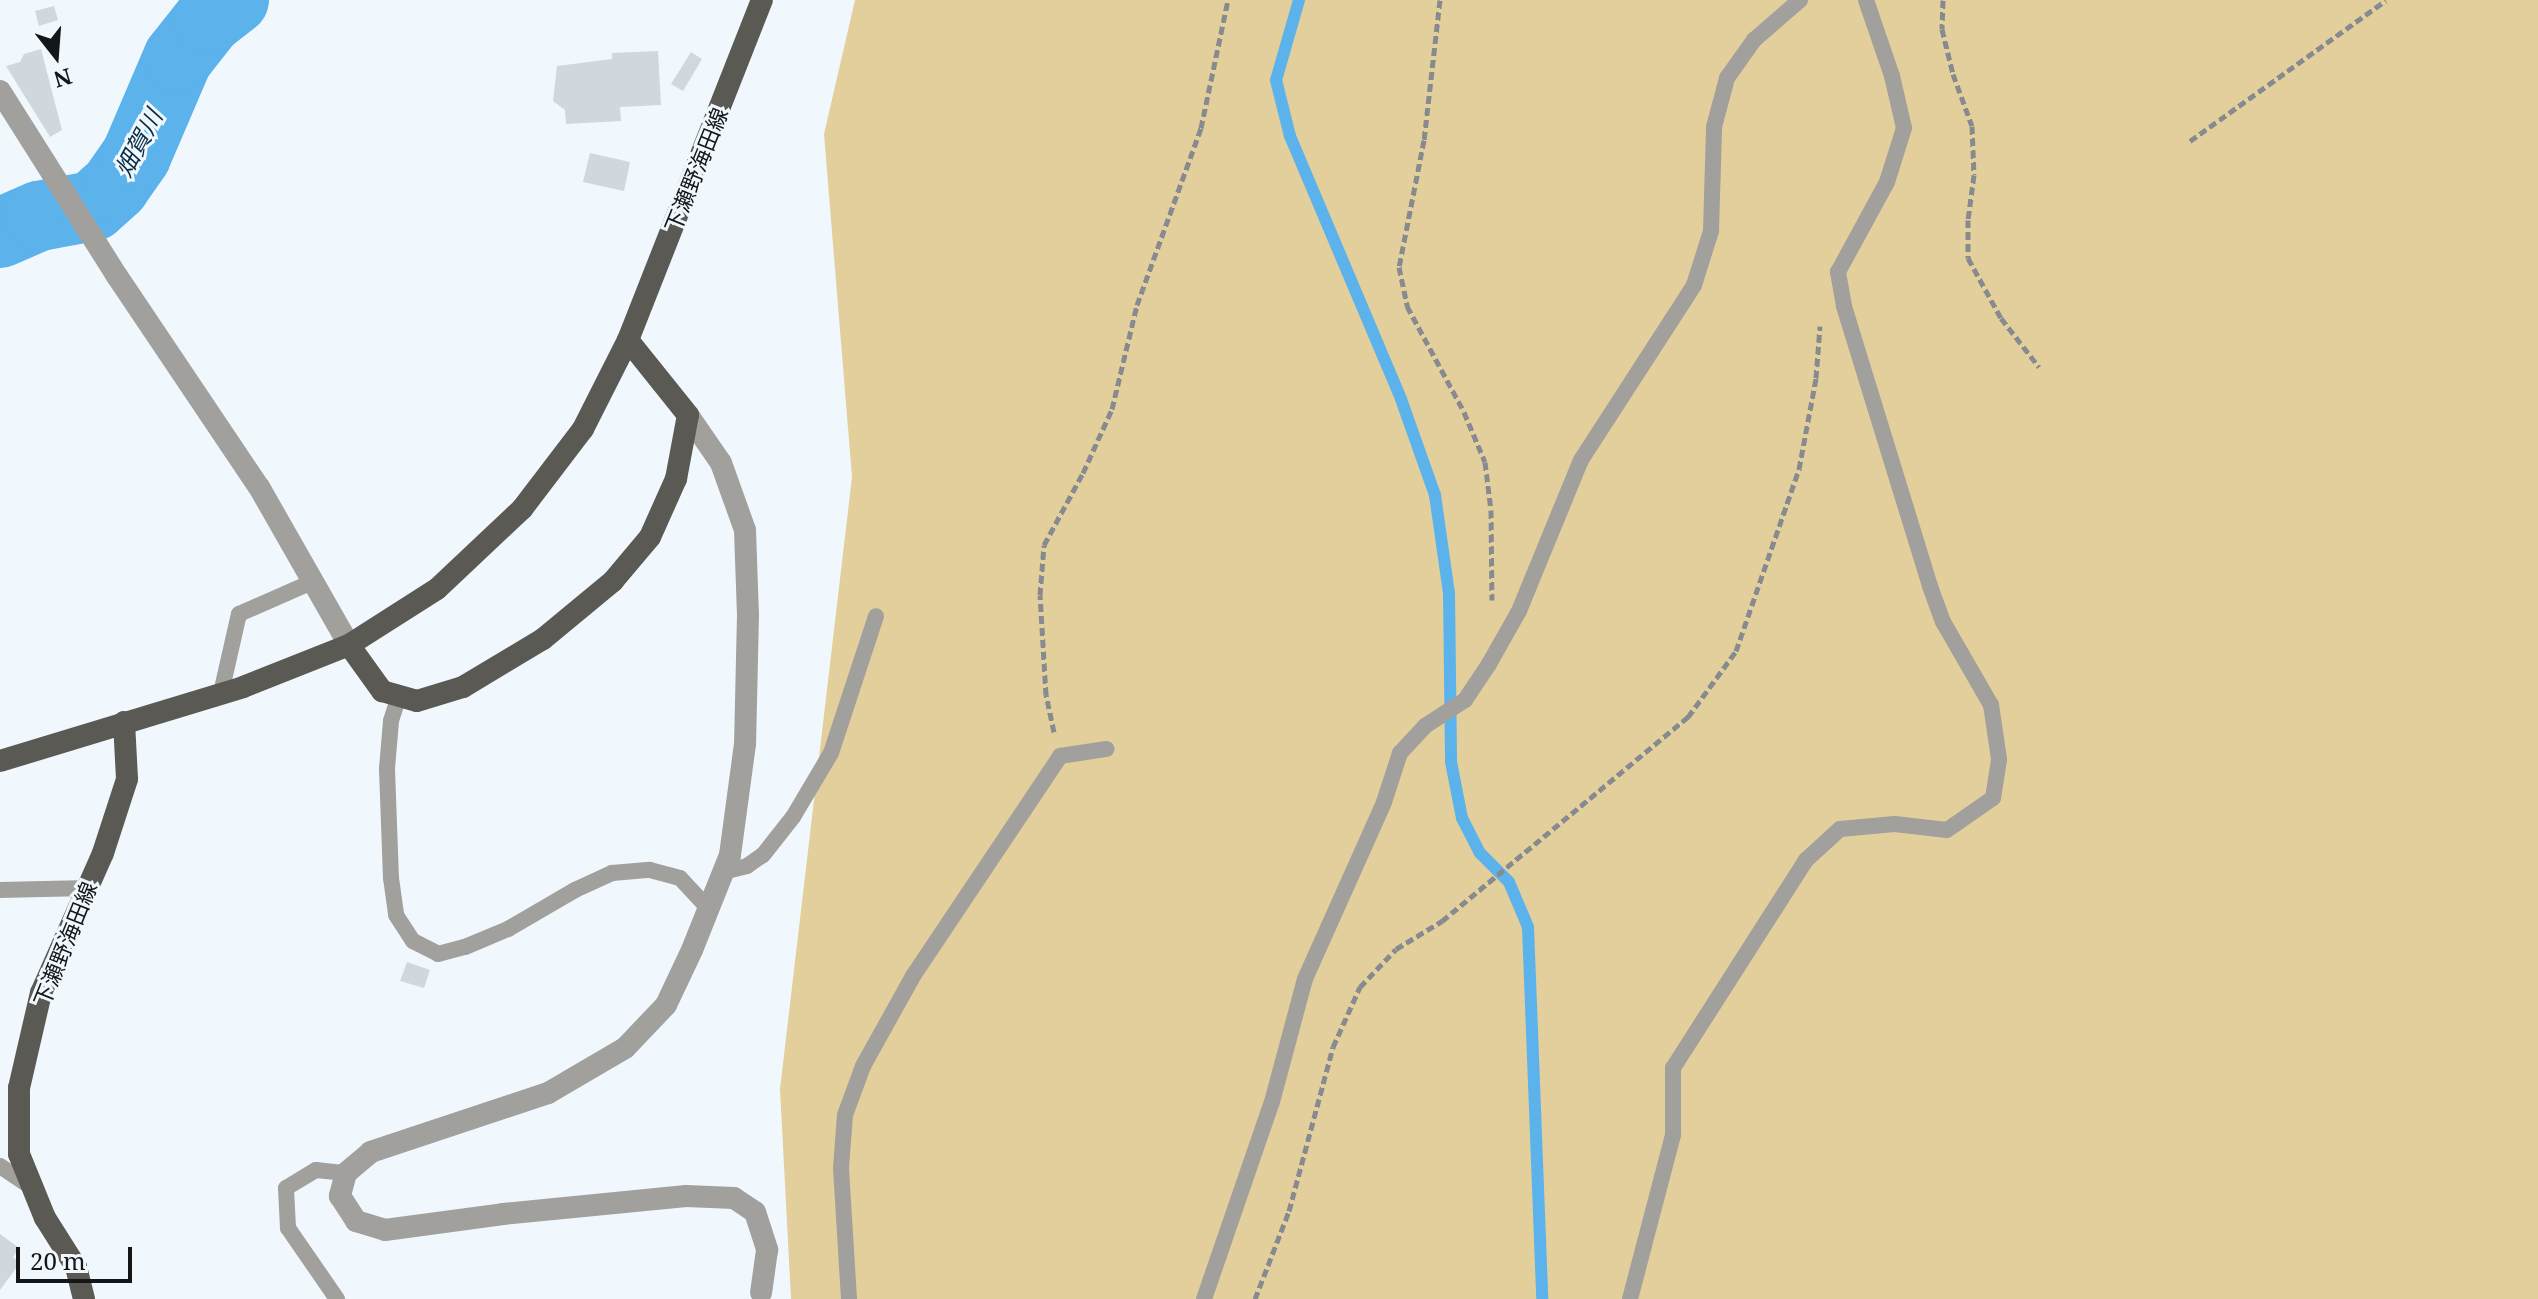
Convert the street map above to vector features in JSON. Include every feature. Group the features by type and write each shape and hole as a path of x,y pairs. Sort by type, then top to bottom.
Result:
{"main road":[{"name":"下瀬野海田線","path":"0,761 221,693 349,645 437,589 522,509 583,429 628,340 762,0"},
{"path":"349,645 382,691 417,701 463,687 543,639 613,581 650,537 676,479 688,415 628,340"},
{"name":"下瀬野海田線","path":"84,1299 76,1267 45,1218 19,1154 19,1088 41,993 88,888 127,779 124,722"}],"street":[{"path":"0,91 117,276 259,487 349,645"},
{"path":"688,415 721,463 745,530 748,614 745,744 730,855 709,909 666,1005 625,1048 548,1093 371,1152 346,1173 340,1196 356,1221 385,1230 503,1214 686,1196 734,1198 755,1212 767,1250 762,1296"}],"lane":[{"path":"1204,1299 1272,1102 1305,979 1384,802 1400,753 1425,726 1465,700 1501,644 1519,611 1581,460 1694,285 1711,231 1714,127 1727,78 1754,40 1800,0"},
{"path":"1630,1299 1673,1135 1673,1068 1806,860 1840,829 1895,824 1947,830 1993,798 1999,759 1991,705 1943,622 1930,586 1844,306 1838,272 1887,182 1904,128 1892,76 1866,0"},
{"path":"221,693 239,614 312,582"},
{"path":"723,872 747,866 763,855 793,817 831,753 876,616"},
{"path":"399,696 391,721 387,769 391,878 396,915 413,941 438,954 465,947 508,929 612,873 650,870 680,878 709,909"},
{"path":"849,1299 841,1168 845,1115 863,1066 913,976 1060,756 1106,749"},
{"path":"0,890 88,888"},
{"path":"0,1166 33,1188"},
{"path":"337,1299 288,1228 286,1188 316,1170 346,1173"}],"path":[{"path":"1060,756 1046,695 1040,595 1044,545 1083,473 1112,409 1137,305 1201,128 1228,0"},
{"path":"1440,0 1424,140 1399,267 1407,306 1464,412 1485,462 1491,510 1491,611 1501,644"},
{"path":"1943,0 1942,29 1953,74 1972,126 1974,175 1968,220 1968,258 2001,318 2039,367"},
{"path":"2190,141 2386,0"},
{"path":"1255,1299 1289,1211 1333,1047 1360,987 1396,949 1442,921 1688,717 1736,651 1799,469 1816,378 1819,327 1838,272"}],"shaded area":[{"path":"855,0 2538,0 2538,1299 791,1299 780,1089 852,477 824,134"}],"building":[{"path":"54,6 58,20 39,26 35,11"},
{"path":"41,49 62,130 50,137 6,66 20,62 24,54"},
{"path":"658,51 661,105 620,107 621,121 566,124 565,110 553,101 557,66 612,59 612,53"},
{"path":"691,52 702,59 683,91 671,84"},
{"path":"590,153 630,162 624,191 583,182"},
{"path":"407,962 430,970 424,988 400,981"},
{"path":"0,1234 19,1248 13,1257 20,1263 0,1290"}],"waterway":[{"name":"畑賀川","path":"0,233 39,216 93,206 115,186 136,156 178,58 208,20 234,0"},
{"path":"1299,0 1276,80 1290,136 1401,399 1435,495 1449,593 1451,762 1462,818 1480,853 1509,882 1528,927 1542,1299"}]}
